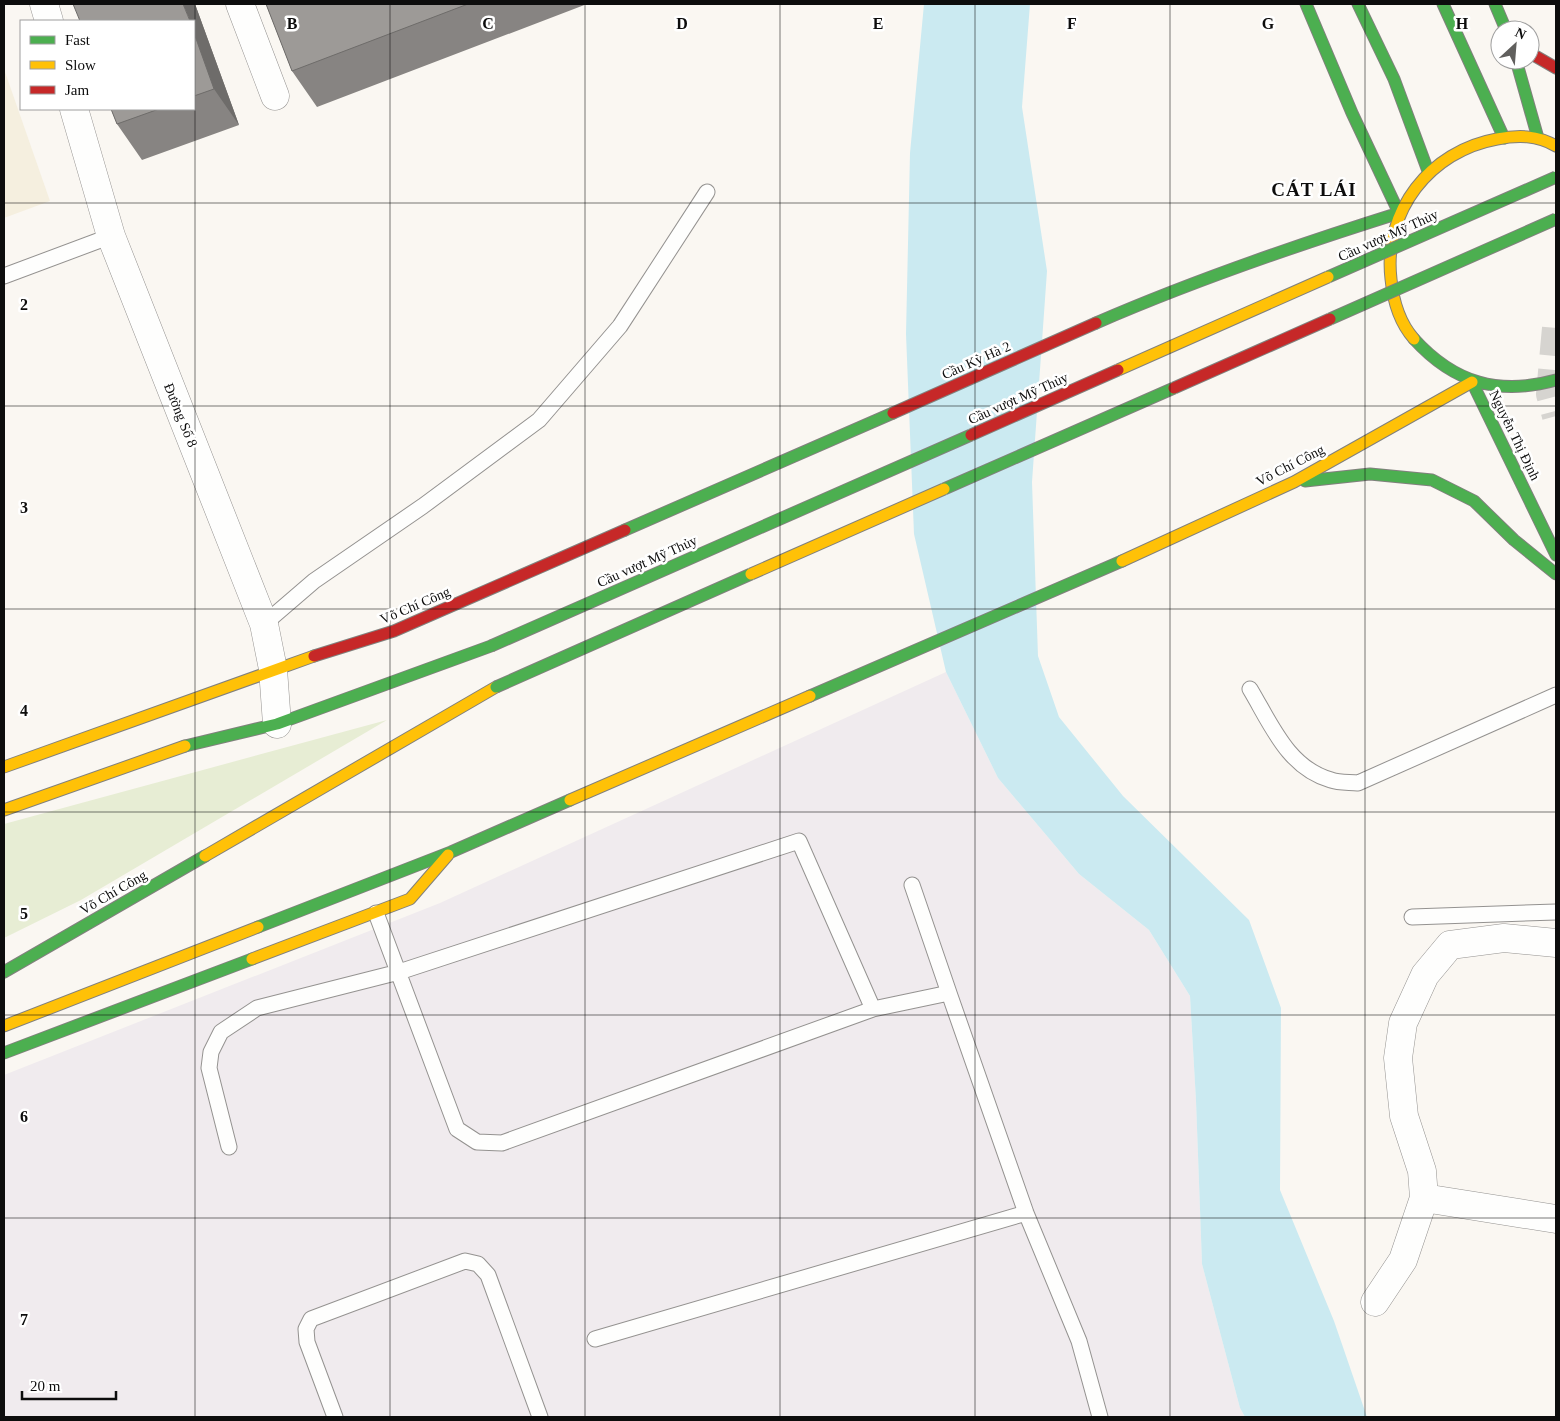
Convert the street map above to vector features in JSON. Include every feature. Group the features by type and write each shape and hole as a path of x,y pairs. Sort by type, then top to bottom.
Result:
{"main road":[{"path":"1299,4 1399,213"},
{"path":"1306,4 1352,113"},
{"path":"1358,4 1394,79 1428,171"},
{"path":"1443,4 1504,138"},
{"path":"1495,4 1502,20"},
{"path":"1540,59 1556,68"},
{"path":"1519,70 1538,138"},
{"path":"1556,146 1538,138 1504,138 1476,143 1459,151 1428,171 1410,193 1399,213 1389,247 1390,282 1401,316 1421,346 1448,369 1472,382 1496,387 1521,388 1556,380"},
{"name":"Cầu vượt Mỹ Thủy","path":"277,724 491,646 1556,177"},
{"name":"Cầu Kỳ Hà 2","path":"826,442 1138,305 1298,245 1399,213"},
{"name":"Võ Chí Công","path":"4,972 496,687 1556,219"},
{"name":"Võ Chí Công","path":"451,852 1117,563 1294,482 1472,382"},
{"name":"Nguyễn Thị Định","path":"1472,382 1556,555"},
{"name":"Võ Chí Công","path":"4,767 273,669 394,631 826,442"},
{"path":"1294,482 1370,474 1432,480 1474,501 1514,540 1556,574"},
{"path":"4,810 185,746 277,724"},
{"path":"4,1053 410,899 451,852"},
{"path":"4,1026 451,852"}],"street":[{"path":"44,4 49,20"},
{"path":"240,4 275,96"},
{"name":"Đường Số 8","path":"74,110 111,236 264,624 273,669 277,724"},
{"path":"1375,1302 1403,1260 1424,1198 1422,1171 1404,1116 1398,1058 1404,1023 1425,975 1450,944 1504,938 1556,943"},
{"path":"1424,1198 1556,1219"}],"lane":[{"path":"264,624 314,580 423,506 539,420 620,326 707,192"},
{"path":"4,276 111,236"},
{"path":"1250,689 1286,751 1310,770 1331,781 1358,783 1556,695"},
{"path":"229,1147 209,1068 211,1052 221,1032 257,1008 399,972 799,841 873,1009"},
{"path":"912,885 1026,1213 1079,1341 1100,1417"},
{"path":"1412,917 1556,912"},
{"path":"376,913 457,1129 477,1142 502,1143 873,1009 949,992"},
{"path":"595,1339 1026,1213"},
{"path":"335,1417 308,1342 306,1329 311,1319 465,1261 478,1264 488,1275 540,1417"}],"shaded area":[{"path":"4,69 50,201 4,218"},
{"path":"946,672 998,778 1079,874 1149,930 1190,996 1202,1264 1240,1408 1245,1417 4,1417 4,1075 440,903"}],"green space":[{"path":"387,720 81,900 4,938 4,824"}],"water":[{"path":"924,4 1030,4 1022,107 1047,271 1032,482 1038,656 1059,717 1123,796 1249,920 1281,1008 1280,1190 1334,1321 1367,1417 1245,1417 1240,1408 1202,1264 1190,996 1149,930 1079,874 998,778 946,672 914,534 906,334 910,153"}],"building":[{"path":"73,4 183,4 190,20 80,20"},
{"path":"266,4 468,4 292,71"},
{"path":"195,36 214,89 195,96"},
{"path":"111,110 156,110 117,124"}],"tunnel":[{"path":"1556,328 1550,394 1556,416"}],"traffic: fast":[{"path":"1306,4 1352,113 1399,213"},
{"path":"1358,4 1394,79 1428,171"},
{"path":"1443,4 1504,138"},
{"path":"1495,4 1502,20"},
{"path":"1519,70 1538,138"},
{"path":"1328,277 1556,177"},
{"path":"1096,323 1246,264 1399,213"},
{"path":"1330,319 1556,219"},
{"path":"1414,339 1445,366 1461,376 1479,382 1515,387 1556,380"},
{"path":"1472,382 1556,555"},
{"path":"944,489 1174,388"},
{"path":"625,530 893,413"},
{"path":"491,646 971,435"},
{"path":"1305,481 1370,474 1432,480 1474,501 1514,540 1556,574"},
{"path":"810,696 1122,561"},
{"path":"496,687 751,574"},
{"path":"185,746 277,724 491,646"},
{"path":"258,927 451,852 570,800"},
{"path":"4,972 205,856"},
{"path":"4,1053 252,959"}],"traffic: slow":[{"path":"1414,339 1401,319 1395,303 1391,279 1391,254 1395,230 1403,208 1416,188 1432,171 1451,156 1473,146 1512,137 1535,138 1556,146"},
{"path":"1118,370 1328,277"},
{"path":"1122,561 1294,482 1472,382"},
{"path":"751,574 944,489"},
{"path":"4,767 314,656"},
{"path":"205,856 496,687"},
{"path":"570,800 810,696"},
{"path":"4,810 185,746"},
{"path":"252,959 410,899 448,855"},
{"path":"4,1026 258,927"}],"traffic: jam":[{"path":"1540,59 1556,68"},
{"path":"1174,388 1330,319"},
{"path":"893,413 1096,323"},
{"path":"971,435 1118,370"},
{"path":"314,656 394,631 625,530"}],"district":[{"name":"CÁT LÁI","path":"1314,189"}]}
